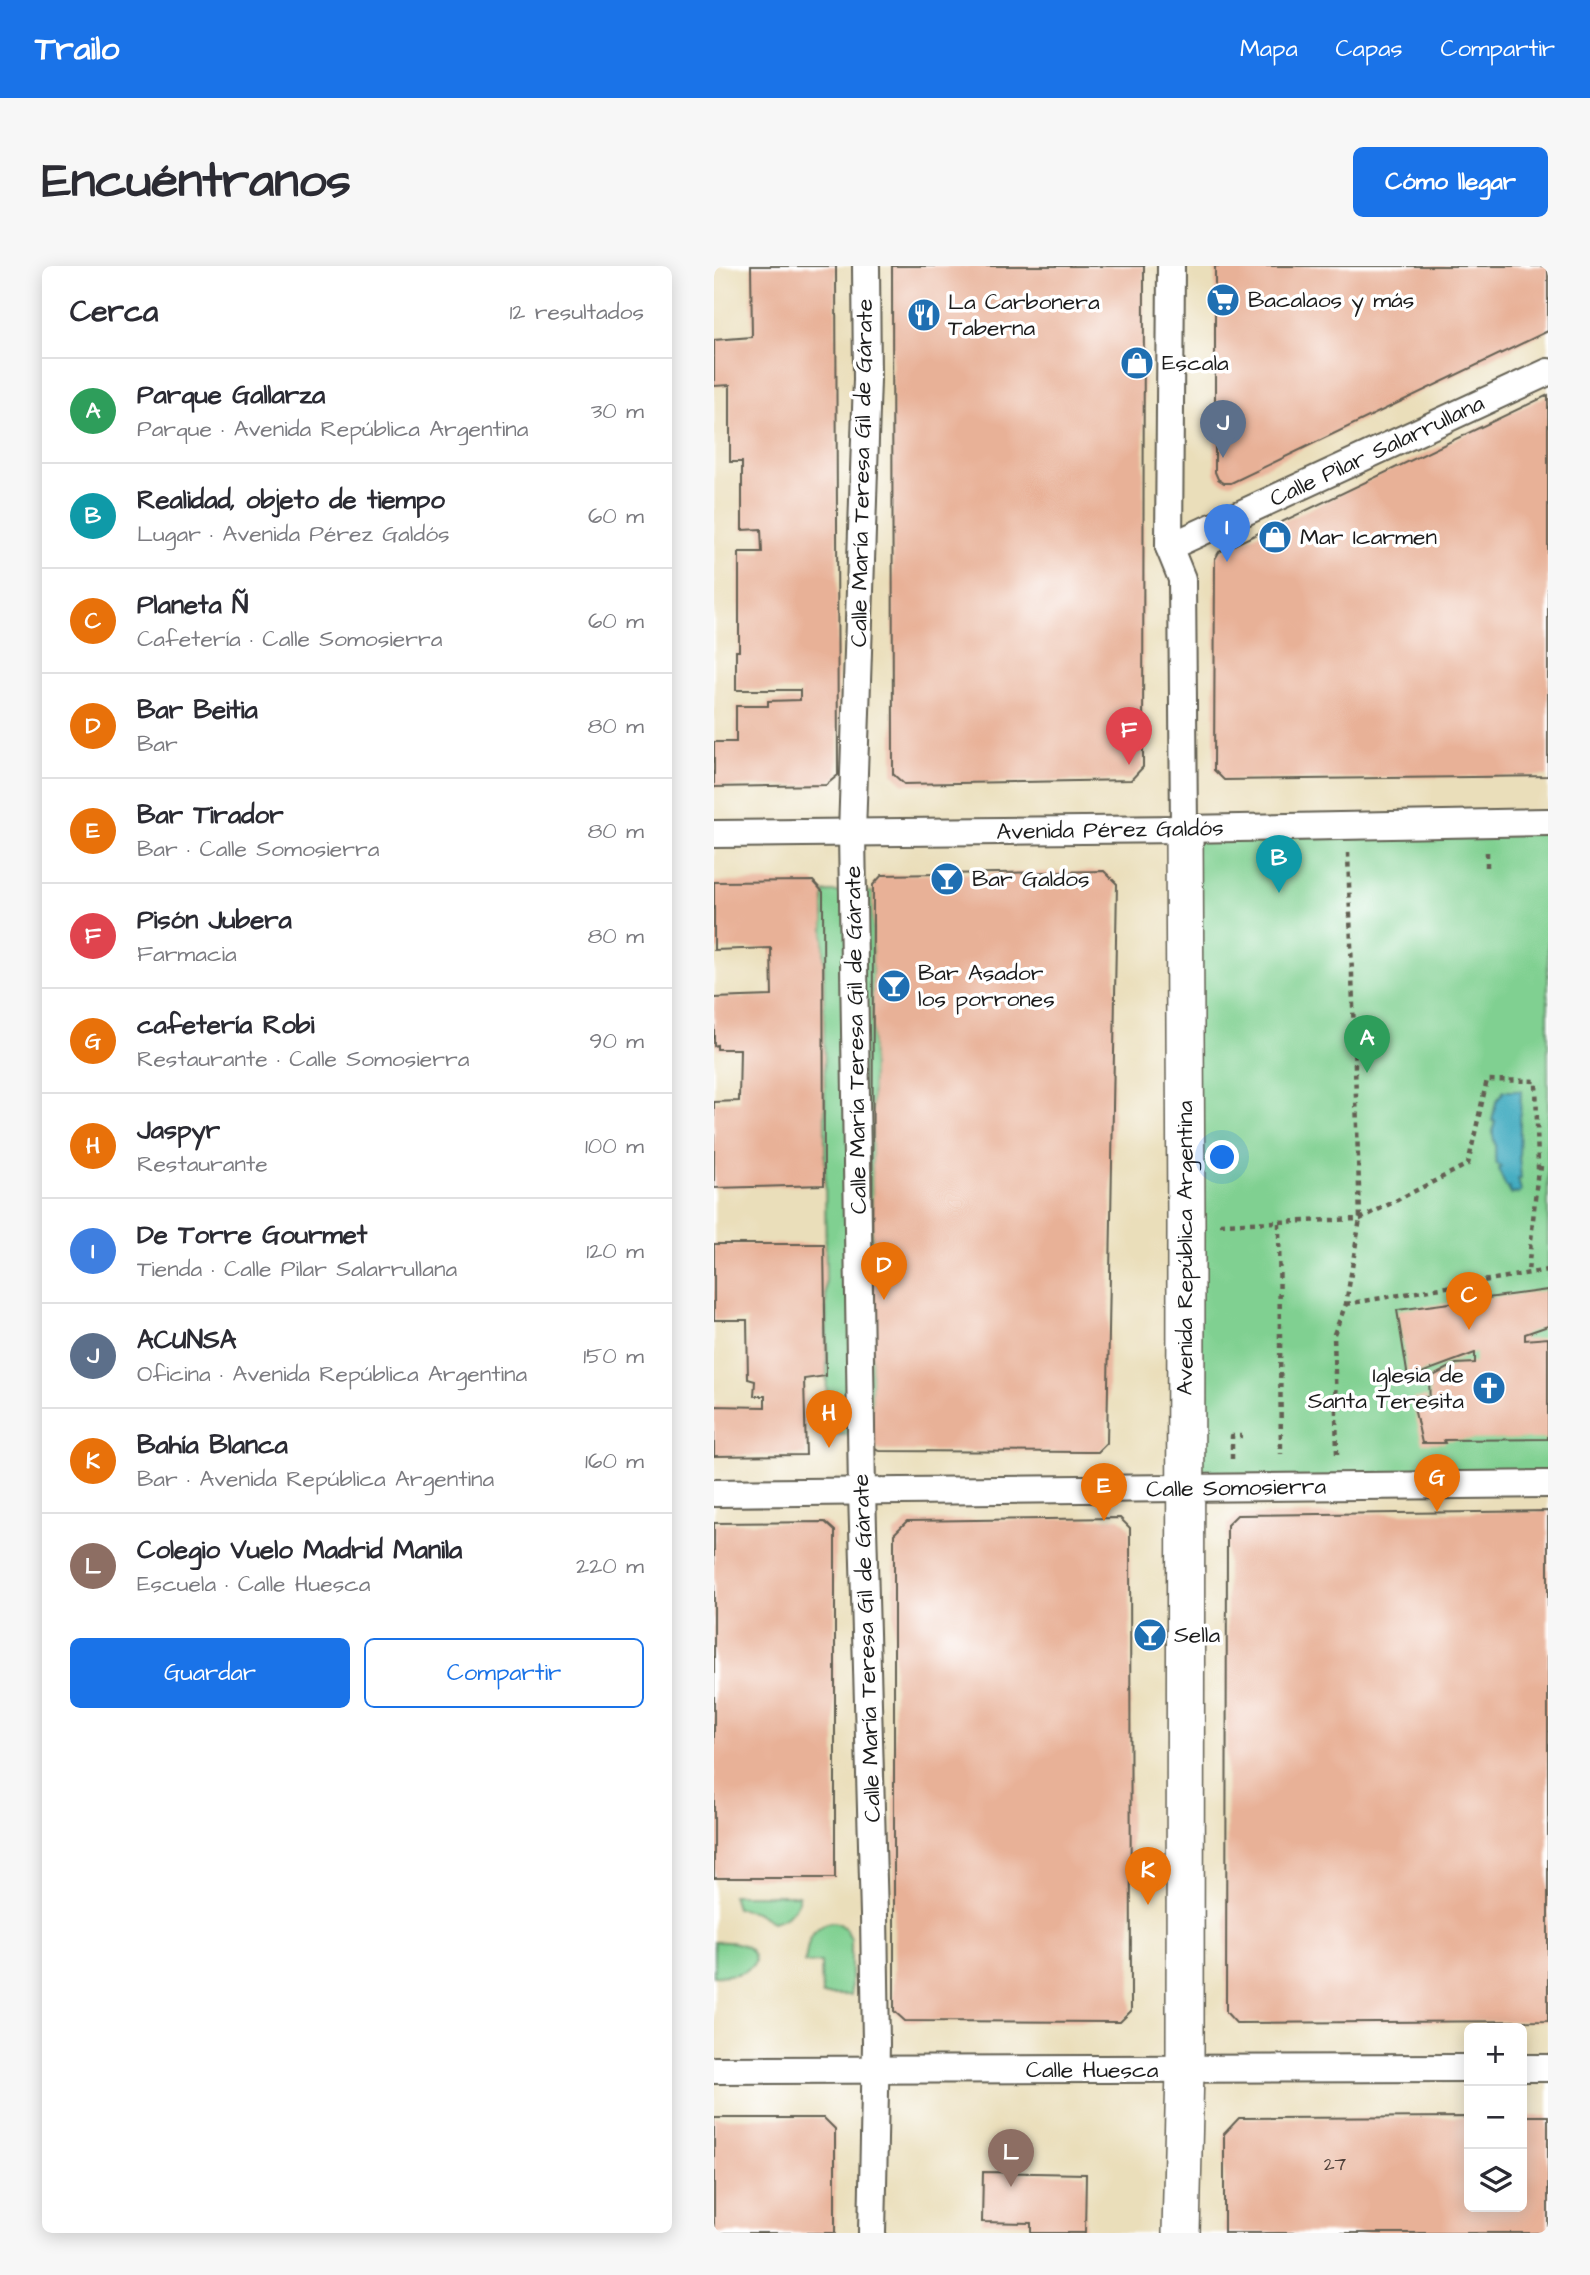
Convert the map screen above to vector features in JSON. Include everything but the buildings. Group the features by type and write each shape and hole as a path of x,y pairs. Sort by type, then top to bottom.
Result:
{"main road":[{"name":"Avenida República Argentina","path":"1181,2233 1185,2070 1184,829"}],"street":[{"name":"Calle María Teresa Gil de Gárate","path":"866,266 867,379 852,833 862,1492 874,1915 872,2233"},
{"name":"Avenida República Argentina","path":"1171,266 1169,547 1182,579 1184,829"},
{"name":"Calle Pilar Salarrullana","path":"1169,547 1548,372"},
{"name":"Avenida Pérez Galdós","path":"714,834 1548,822"},
{"name":"Calle Somosierra","path":"714,1493 1548,1484"},
{"name":"Calle Huesca","path":"714,2070 1464,2068"},
{"path":"1527,2068 1548,2068"}],"path":[{"path":"1337,1454 1334,1334 1346,1304 1360,1219 1348,826"},
{"path":"1186,1225 1360,1219 1468,1164 1487,1080 1536,1081 1538,1168 1528,1272"},
{"path":"1538,1168 1548,1169"},
{"path":"1279,1223 1282,1454"},
{"path":"1346,1304 1548,1270"},
{"path":"1232,1436 1242,1436"}],"green space":[{"path":"1548,822 1548,1484 1185,1489 1184,829"},
{"path":"823,892 873,892 872,1434 827,1435"},
{"path":"732,1895 799,1895 799,1900 790,1913 772,1922 755,1912 736,1908"},
{"path":"830,1922 844,1927 851,1939 851,1995 822,1995 821,1963 805,1963 807,1949 814,1933"},
{"path":"714,1942 740,1944 750,1950 755,1962 742,1972 714,1976"}],"water":[{"path":"1504,1091 1521,1091 1521,1179 1518,1179 1520,1193 1511,1194 1498,1169 1501,1167 1495,1161 1495,1121 1492,1121 1496,1102"}],"place":[{"name":"Bacalaos y más","path":"1223,300"},
{"name":"La Carbonera Taberna","path":"924,315"},
{"name":"Escala","path":"1137,363"},
{"name":"ACUNSA","path":"1223,458"},
{"name":"Mar Icarmen","path":"1275,537"},
{"name":"De Torre Gourmet","path":"1227,562"},
{"name":"Pisón Jubera","path":"1129,765"},
{"name":"Bar Galdos","path":"947,879"},
{"name":"Realidad, objeto de tiempo","path":"1279,893"},
{"name":"Bar Asador los porrones","path":"894,986"},
{"name":"Parque Gallarza","path":"1367,1073"},
{"name":"Bar Beitia","path":"884,1300"},
{"name":"Planeta Ñ","path":"1469,1330"},
{"name":"Iglesia de Santa Teresita","path":"1489,1388"},
{"name":"Jaspyr","path":"829,1448"},
{"name":"cafetería Robi","path":"1437,1512"},
{"name":"Bar Tirador","path":"1104,1521"},
{"name":"Sella","path":"1150,1635"},
{"name":"Bahía Blanca","path":"1148,1905"},
{"name":"Colegio Vuelo Madrid Manila","path":"1011,2187"}]}
